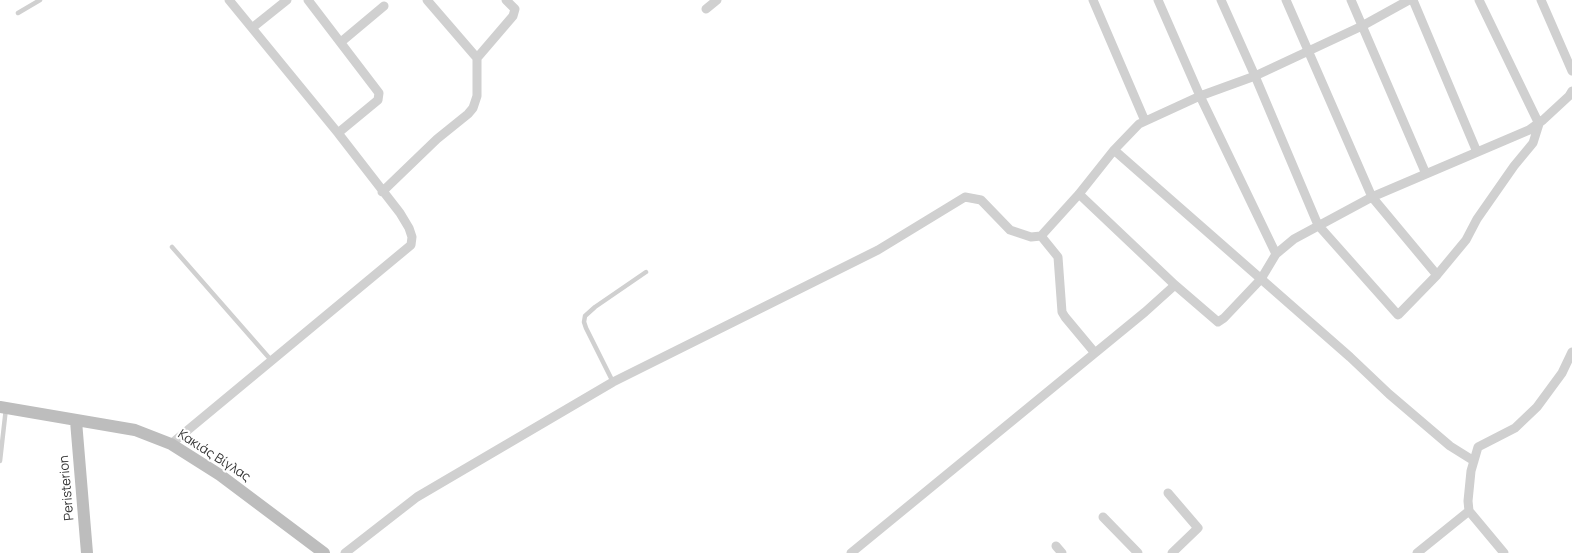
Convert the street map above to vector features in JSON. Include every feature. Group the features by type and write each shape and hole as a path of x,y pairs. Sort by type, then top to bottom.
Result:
{"street":[{"path":"171,444 411,245 412,237 409,228 400,213 382,192 338,133 229,0"},
{"path":"252,28 286,0"},
{"path":"308,0 379,94 378,100 338,133"},
{"path":"382,192 437,139 468,114 473,108 477,96 477,58 427,0"},
{"path":"477,58 514,16 515,10 506,0"},
{"path":"706,9 717,0"},
{"path":"1093,0 1146,121"},
{"path":"1158,0 1200,96 1276,254"},
{"path":"1221,0 1256,76 1318,225 1398,315 1437,275 1466,240 1477,219 1514,166 1533,144 1538,124 1479,0"},
{"path":"1286,0 1372,196 1437,275"},
{"path":"1351,0 1426,174"},
{"path":"345,553 418,497 613,382 878,250 965,197 981,200 1010,230 1031,237 1041,236 1079,194 1114,150 1139,124 1200,96 1256,76 1308,50 1362,26 1409,0"},
{"path":"1414,0 1477,152"},
{"path":"1541,0 1572,71"},
{"path":"341,42 384,6"},
{"path":"1079,194 1175,285 1218,322 1224,318 1261,279 1276,254 1294,239 1372,196 1529,130 1538,124 1569,96 1572,90"},
{"path":"1114,150 1444,441 1474,461"},
{"path":"1041,236 1058,256 1062,312 1095,353"},
{"path":"851,553 1145,312 1175,285"},
{"path":"1504,553 1469,511 1468,501 1471,471 1478,447 1516,428 1537,407 1562,373 1572,352"},
{"name":"Κακιάς Βίγλας","path":"3,408 135,430 171,444 220,474 324,553"},
{"name":"Peristerion","path":"76,421 87,553"},
{"path":"1168,493 1198,528 1172,553"},
{"path":"1417,553 1469,511"},
{"path":"1103,517 1138,553"}],"lane":[{"path":"18,13 40,0"},
{"path":"172,247 271,360"},
{"path":"613,382 586,328 584,322 585,316 595,307 646,272"},
{"path":"0,461 3,408"}]}
